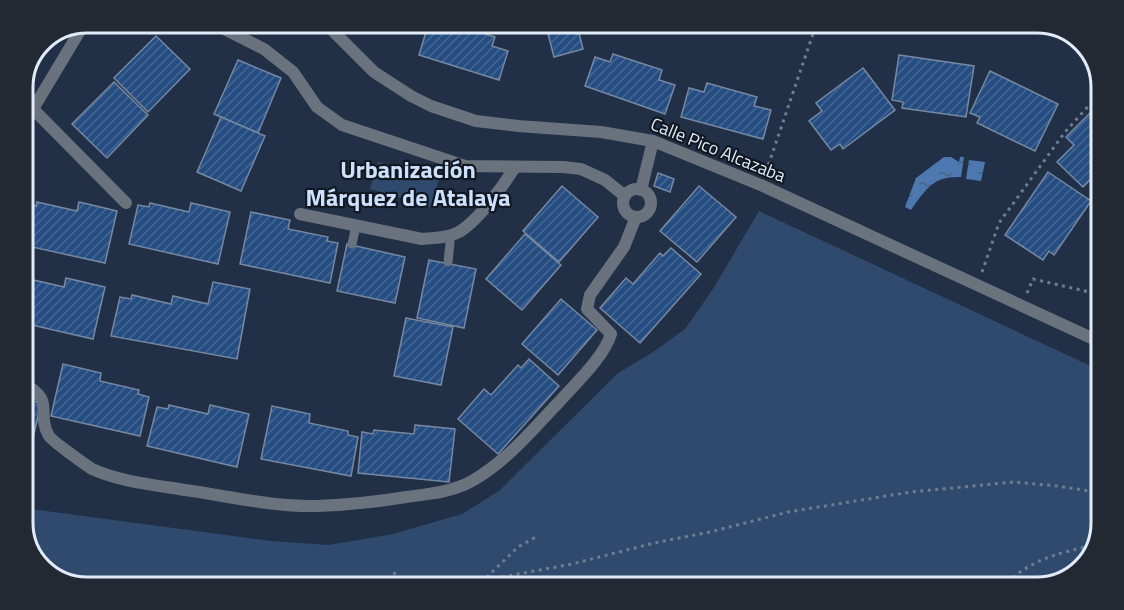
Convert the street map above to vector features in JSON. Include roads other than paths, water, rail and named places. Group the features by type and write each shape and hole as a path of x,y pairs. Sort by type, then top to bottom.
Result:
{"street":[{"path":"232,33 264,49 286,66 293,72 317,107 342,125 465,166 563,167 581,170 605,180 625,196"},
{"name":"Calle Pico Alcazaba","path":"335,33 374,72 411,96 450,113 502,125 601,132 653,141 761,185 1091,338"},
{"path":"33,106 78,34"},
{"path":"33,119 126,203"},
{"path":"641,190 653,141"},
{"path":"300,214 422,238 441,238 459,231 480,212 504,185 515,167"},
{"path":"641,190 650,198 651,205 644,215 636,217 629,215 624,209 625,196 629,192 641,190"},
{"path":"33,389 43,401 44,420 50,437 91,468 113,476 260,501 315,506 390,500 445,492 471,481 506,457 582,377 608,342 611,334 587,309 590,295 624,248 636,217"}],"lane":[{"path":"352,244 356,226"},
{"path":"448,262 449,235"}],"water":[{"path":"944,157 951,157 959,162 960,157 964,157 961,177 937,181 926,190 911,210 905,207 916,178"},
{"path":"969,160 985,162 981,181 966,179"}],"district":[{"name":"Urbanización Márquez de Atalaya","path":"408,184"}]}
